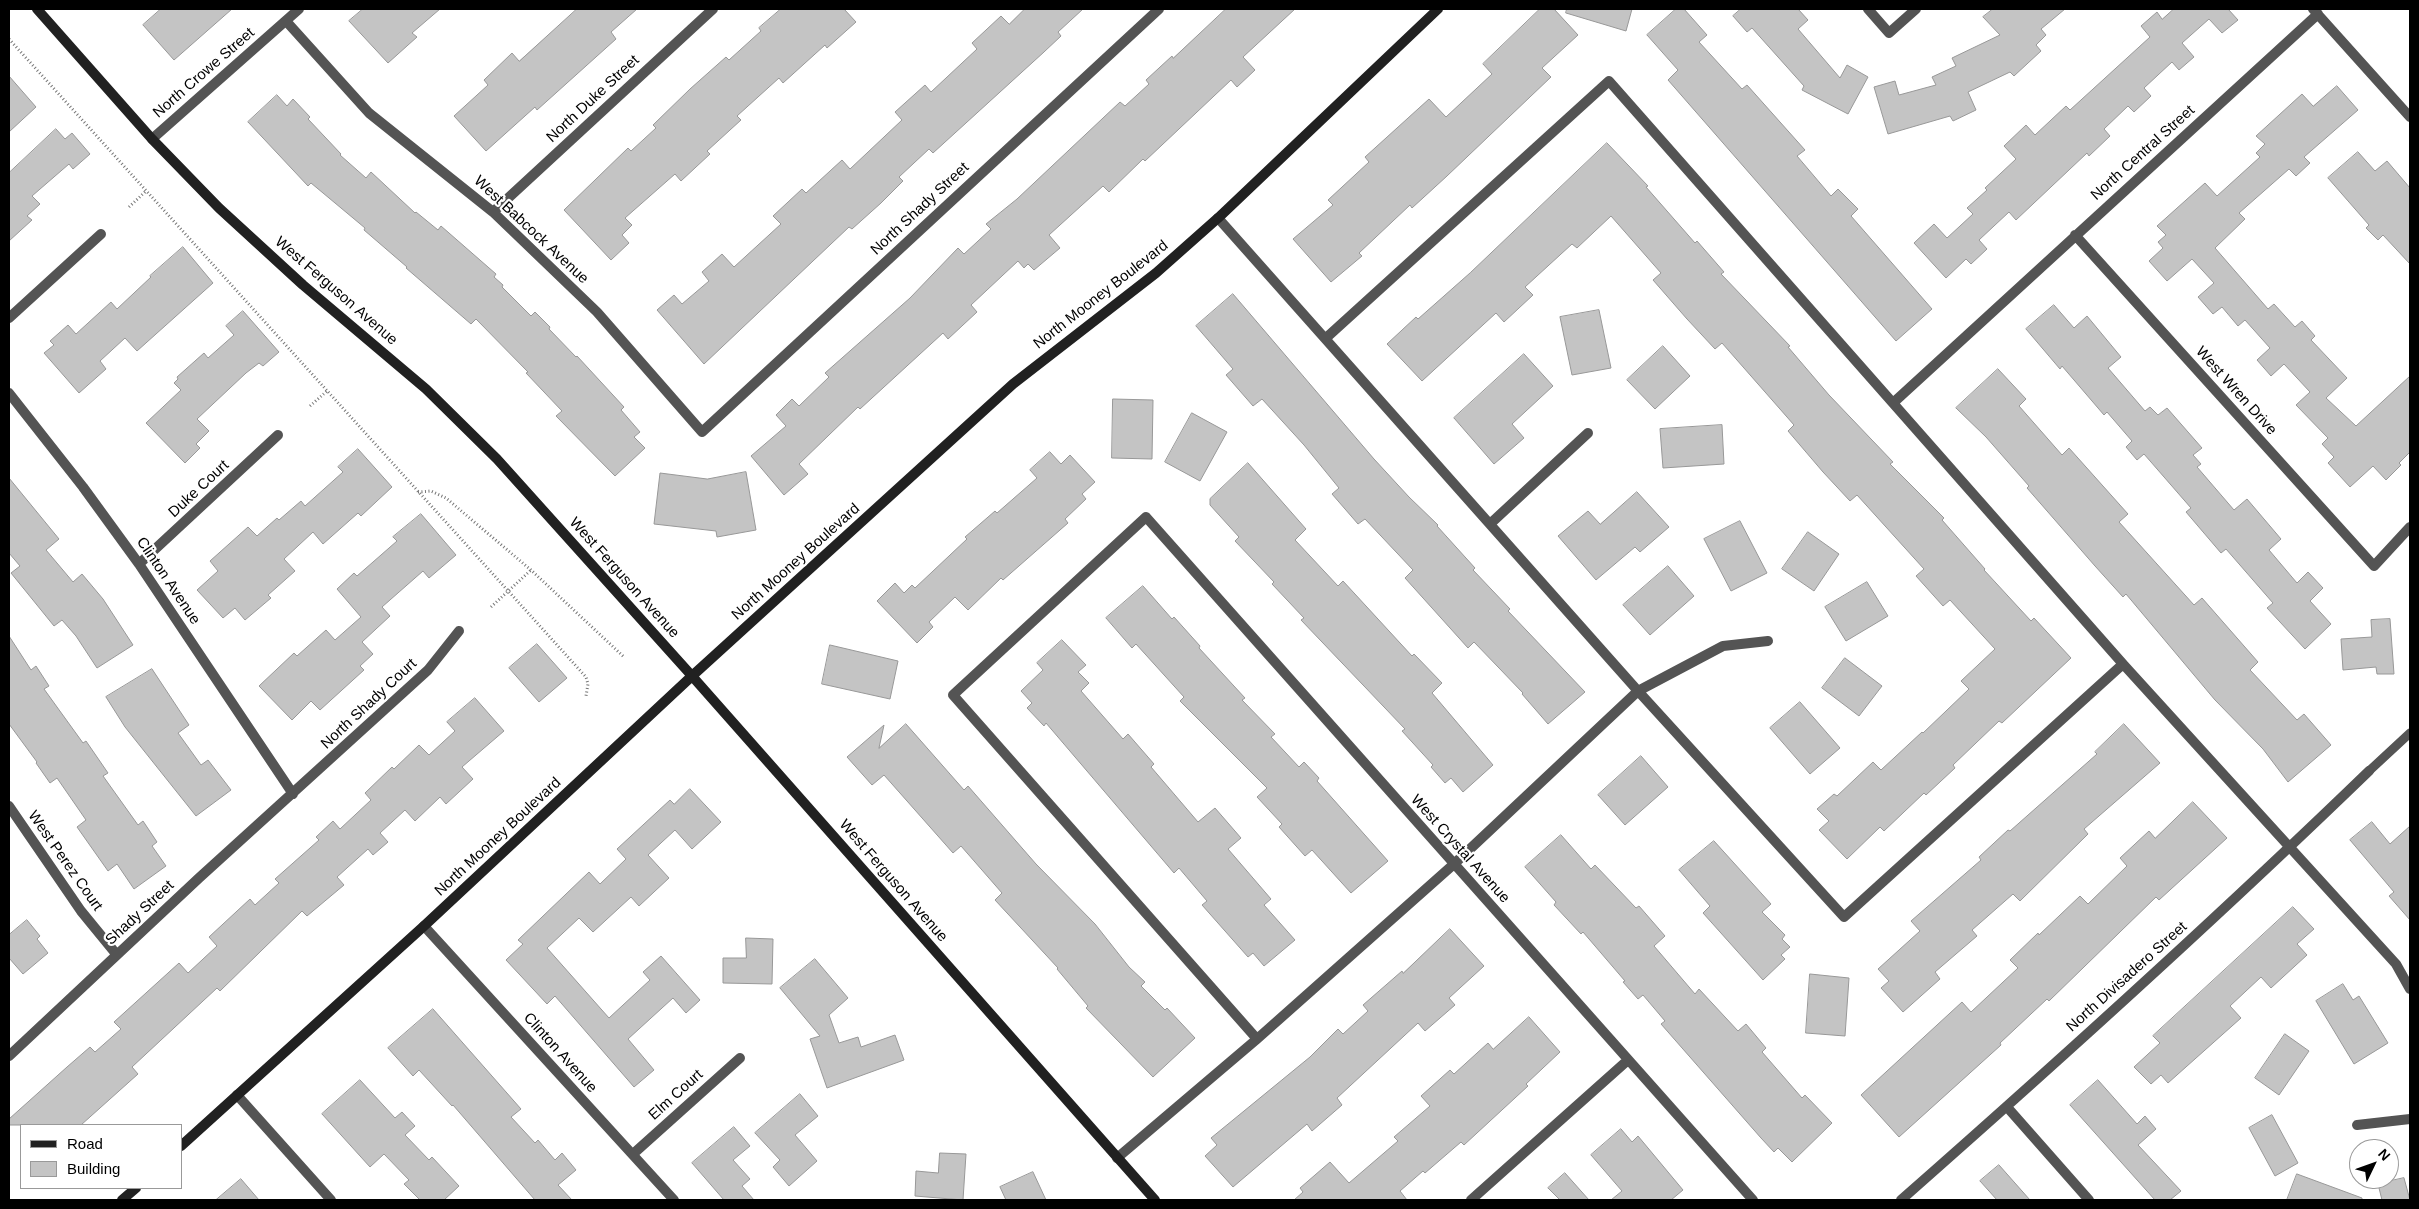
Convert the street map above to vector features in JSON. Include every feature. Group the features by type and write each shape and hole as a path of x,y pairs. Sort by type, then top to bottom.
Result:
{"street":[{"name":"West Ferguson Avenue","path":"37,9 152,139 219,208 290,272 426,388 497,459 692,676 1155,1200"},
{"name":"North Crowe Street","path":"152,139 299,9"},
{"name":"North Duke Street","path":"493,212 713,9"},
{"name":"North Shady Street","path":"702,432 1158,9"},
{"name":"North Mooney Boulevard","path":"182,1145 424,926 692,676 1013,384 1156,273 1218,218 1438,9"},
{"path":"1868,9 1889,33 1916,9"},
{"path":"2316,12 2410,117"},
{"name":"North Central Street","path":"1894,403 2316,12"},
{"name":"West Babcock Avenue","path":"286,21 369,113 493,212 598,312 702,432"},
{"path":"1326,338 1609,81 2123,664 2396,964 2410,989"},
{"path":"1218,218 1638,691 1844,917 2123,664"},
{"path":"9,318 101,234"},
{"name":"West Wren Drive","path":"2076,235 2374,566 2410,527"},
{"name":"Clinton Avenue","path":"9,393 83,487 140,564 293,794"},
{"path":"1490,524 1588,432"},
{"name":"Duke Court","path":"140,564 278,435"},
{"name":"West Crystal Avenue","path":"1256,1039 952,695 1146,517 1753,1200"},
{"name":"North Shady Court","path":"293,794 428,670 460,631"},
{"path":"1117,1158 1256,1039 1454,864 1638,691 1723,646 1768,641"},
{"name":"North Divisadero Street","path":"1901,1200 2007,1107 2290,848 2369,771"},
{"name":"Shady Street","path":"9,1056 199,878 293,794"},
{"name":"West Perez Court","path":"9,806 81,911 117,955"},
{"name":"Clinton Avenue","path":"424,926 674,1200"},
{"name":"Elm Court","path":"632,1154 740,1058"},
{"path":"1471,1200 1628,1060"},
{"path":"237,1095 331,1200"},
{"path":"2007,1107 2089,1200"},
{"path":"2357,1126 2410,1119"},
{"path":"122,1200 135,1189"}],"lane":[{"path":"2369,771 2410,733"}],"path":[{"path":"9,39 586,677 588,684 586,696"},
{"path":"129,207 146,191"},
{"path":"310,406 327,391"},
{"path":"418,492 431,491 446,498 531,570 624,657"},
{"path":"491,607 531,570"}],"building":[{"path":"161,9 232,9 174,60 143,25"},
{"path":"363,9 440,9 412,33 417,37 388,63 349,21"},
{"path":"577,9 637,9 611,32 616,39 537,110 535,107 486,151 454,116 488,85 484,80 512,53 519,61"},
{"path":"781,9 844,9 856,22 827,48 825,45 783,83 779,78 737,116 741,120 707,151 710,154 681,181 675,174 625,218 632,225 622,235 629,243 611,260 564,210 628,148 631,151 656,128 653,125 690,89 726,57 729,60 761,31 759,28"},
{"path":"1025,9 1083,9 1058,32 1061,36 1044,52 933,153 929,149 899,177 903,181 881,203 852,229 849,227 704,364 657,310 674,295 682,304 709,281 702,272 722,254 734,267 781,224 773,216 802,189 806,193 842,160 850,169 902,120 895,112 925,85 931,92 977,49 972,43 1001,16 1009,24"},
{"path":"1226,9 1295,9 1243,57 1255,70 1237,87 1231,80 1145,161 1143,159 1109,192 1103,186 1049,235 1060,248 1034,270 1028,264 1024,268 1018,261 971,305 977,312 948,339 943,333 860,409 858,407 799,464 808,474 784,495 751,456 786,426 776,415 792,399 799,406 829,377 825,373 910,298 958,248 964,254 991,229 986,224 1017,199 1120,102 1125,106 1149,84 1146,80"},
{"path":"1540,9 1554,9 1578,35 1542,68 1551,77 1412,208 1410,205 1359,253 1362,256 1331,282 1293,239 1333,205 1328,200 1369,162 1365,157 1429,99 1446,117 1492,74 1483,64"},
{"path":"1567,9 1632,9 1626,31 1566,13"},
{"path":"1676,9 1684,9 1707,35 1699,42 1742,89 1747,85 1805,150 1797,156 1831,196 1838,189 1858,209 1851,216 1932,309 1896,341 1668,80 1678,70 1647,35"},
{"path":"1741,9 1798,9 1808,20 1798,29 1840,78 1847,65 1868,77 1848,114 1802,90 1804,86 1752,28 1747,32 1733,16"},
{"path":"1993,9 2065,9 2041,29 2046,35 2036,45 2041,51 2014,76 2010,72 1968,92 1976,110 1953,121 1950,116 1888,134 1874,87 1895,81 1899,95 1936,85 1932,77 1956,66 1952,58 2000,35 1983,17"},
{"path":"2174,9 2228,9 2238,20 2222,33 2209,19 2182,43 2194,57 2179,70 2172,62 2144,88 2151,96 2134,112 2128,106 2104,129 2110,136 2089,156 2087,153 2016,220 2009,212 1979,240 1987,249 1971,264 1966,259 1946,278 1914,243 1934,224 1947,238 1973,214 1967,208 2016,159 2004,146 2026,125 2035,135 2066,106 2070,110 2150,37 2141,26 2157,12 2162,19"},
{"path":"9,76 36,107 9,132"},
{"path":"2337,86 2358,110 2304,157 2310,163 2296,176 2289,169 2239,213 2245,219 2215,248 2268,309 2274,304 2295,327 2302,321 2315,336 2311,340 2347,378 2326,398 2356,426 2410,376 2410,452 2399,463 2401,465 2386,480 2373,466 2350,487 2328,463 2334,457 2322,444 2328,438 2296,405 2310,392 2284,364 2271,376 2257,360 2270,348 2245,320 2238,326 2222,307 2213,314 2198,297 2214,283 2192,259 2167,281 2149,261 2163,248 2158,242 2166,235 2157,226 2205,183 2217,196 2260,157 2256,153 2265,144 2256,136 2302,94 2313,106"},
{"path":"277,95 287,106 293,99 340,155 366,178 371,172 415,213 438,230 441,226 496,274 494,277 503,285 502,287 531,316 535,312 624,407 621,410 640,432 634,437 645,448 615,476 556,416 562,411 526,373 528,372 476,319 471,324 364,230 365,228 311,183 308,186 248,122"},
{"path":"56,129 65,139 72,133 90,154 73,169 69,164 32,196 40,204 27,216 32,220 9,241 9,173"},
{"path":"1607,143 1648,186 1646,187 1695,243 1697,241 1724,272 1721,274 1790,346 1788,347 1829,395 1893,462 1890,464 1944,518 1942,520 1984,570 2031,621 2034,618 2071,658 2002,723 1999,721 1953,765 1955,768 1926,795 1924,793 1884,831 1880,827 1847,859 1819,830 1829,821 1817,809 1834,794 1837,796 1873,762 1881,770 1923,733 1969,689 1961,681 1995,649 1950,600 1943,606 1916,576 1924,569 1857,495 1850,501 1823,472 1788,431 1794,425 1722,343 1715,349 1687,319 1653,280 1661,273 1611,216 1577,248 1572,244 1525,287 1533,295 1504,322 1496,313 1422,381 1387,344 1416,317 1418,319 1470,273"},
{"path":"2358,152 2375,171 2387,161 2410,188 2410,264 2383,235 2378,240 2366,228 2369,225 2328,178"},
{"path":"183,247 213,283 137,351 125,338 100,361 106,369 79,393 44,353 54,345 50,341 68,325 76,334 111,302 117,309"},
{"path":"1233,294 1374,459 1438,525 1475,568 1473,570 1510,609 1508,611 1585,692 1548,724 1523,693 1474,642 1468,648 1405,578 1413,570 1365,519 1358,524 1332,494 1339,488 1304,445 1262,399 1253,406 1226,375 1233,369 1196,326"},
{"path":"2054,305 2074,328 2087,316 2121,357 2108,368 2145,411 2150,407 2158,415 2167,408 2202,448 2193,455 2201,464 2197,467 2234,510 2247,499 2281,539 2269,550 2297,583 2308,572 2323,588 2310,601 2331,624 2305,649 2267,608 2273,603 2226,549 2221,553 2186,512 2191,508 2144,454 2137,460 2126,447 2132,441 2107,412 2104,415 2062,366 2060,369 2026,329"},
{"path":"1599,310 1611,368 1572,375 1560,317"},
{"path":"243,311 279,352 263,366 259,363 246,373 197,419 209,431 196,444 200,448 185,463 146,423 181,390 174,383 178,379 177,377 204,353 208,358 234,335 226,326"},
{"path":"1663,346 1690,376 1655,409 1627,380"},
{"path":"1524,354 1553,386 1512,424 1524,438 1494,464 1454,418"},
{"path":"1998,369 2026,399 2019,406 2062,455 2069,448 2128,514 2119,522 2194,605 2202,598 2258,662 2250,670 2297,720 2304,714 2331,745 2288,782 2263,749 2215,700 2126,594 2123,597 2027,488 2029,486 1986,437 1956,408"},
{"path":"1113,399 1153,400 1152,459 1112,458"},
{"path":"1192,413 1227,432 1200,481 1165,462"},
{"path":"1722,425 1724,464 1663,468 1660,429"},
{"path":"358,449 392,487 361,516 358,513 323,544 313,532 284,559 295,571 268,595 271,598 245,620 235,608 223,618 197,590 218,571 210,561 248,527 257,536 277,518 279,520 301,501 305,506 343,472 338,467"},
{"path":"1050,452 1061,464 1070,455 1095,482 1082,494 1086,499 1065,519 1068,523 1003,580 1001,578 968,610 955,597 929,622 933,627 917,643 877,601 895,583 904,593 912,585 915,588 967,539 965,537 995,511 997,513 1037,478 1030,470"},
{"path":"1248,463 1306,529 1295,540 1338,586 1343,581 1412,656 1414,654 1442,683 1432,693 1493,765 1463,792 1451,778 1445,783 1431,767 1433,765 1402,731 1405,729 1301,620 1304,618 1272,584 1274,582 1235,541 1239,537 1210,505 1210,499"},
{"path":"746,472 756,530 717,537 716,531 654,524 660,473 707,479"},
{"path":"9,478 59,539 46,550 73,582 82,574 103,599 133,645 97,668 76,636 62,620 54,626 11,573 20,566 9,553"},
{"path":"1637,492 1669,527 1640,552 1635,547 1596,580 1558,536 1588,511 1600,524"},
{"path":"421,514 456,555 429,578 423,571 382,607 390,616 362,642 373,654 360,666 364,670 320,710 311,701 292,720 259,686 294,653 297,656 326,630 335,640 361,617 337,589 354,573 357,576 397,541 393,537"},
{"path":"1740,521 1767,573 1731,591 1704,539"},
{"path":"1808,532 1839,554 1814,591 1782,569"},
{"path":"1668,566 1694,596 1650,635 1623,605"},
{"path":"1867,582 1888,616 1846,641 1825,607"},
{"path":"1143,586 1172,619 1174,617 1200,646 1199,648 1245,698 1242,700 1275,734 1271,737 1299,767 1304,762 1319,778 1317,781 1388,861 1351,893 1312,850 1305,856 1279,827 1282,824 1257,797 1267,788 1180,701 1184,697 1136,644 1132,648 1106,618"},
{"path":"2390,619 2394,674 2377,674 2376,667 2343,670 2341,639 2372,637 2371,620"},
{"path":"9,636 31,670 36,666 49,686 44,689 83,743 86,741 108,773 103,776 138,825 143,821 157,842 152,846 166,866 134,889 117,864 108,871 77,827 86,820 57,778 50,783 9,724"},
{"path":"1062,640 1086,665 1078,672 1089,683 1081,691 1123,739 1128,734 1154,764 1151,767 1198,822 1215,808 1241,838 1228,849 1271,899 1264,905 1295,940 1264,966 1253,953 1248,957 1202,905 1207,901 1179,868 1174,873 1046,723 1044,726 1027,708 1032,703 1021,691 1043,670 1037,663"},
{"path":"537,644 567,678 539,702 509,668"},
{"path":"830,645 898,661 890,699 822,684"},
{"path":"1845,658 1882,686 1859,716 1822,688"},
{"path":"152,669 189,725 178,733 201,765 208,760 231,790 196,816 125,727 106,697"},
{"path":"475,698 504,731 462,767 473,779 446,804 440,797 415,821 405,810 380,833 388,842 373,855 368,849 337,877 344,885 307,916 302,911 220,991 217,988 132,1067 138,1074 82,1124 9,1125 9,1119 90,1047 95,1052 121,1029 114,1022 179,963 188,973 217,946 209,937 250,899 255,905 279,883 275,879 319,840 316,837 333,821 340,829 371,800 365,793 392,767 394,769 419,745 429,755 455,731 447,722"},
{"path":"1800,702 1840,748 1810,774 1770,728"},
{"path":"906,724 964,790 968,786 1036,864 1095,924 1129,967 1145,982 1141,986 1165,1010 1167,1008 1195,1038 1153,1077 1086,1008 1088,1006 1058,968 995,900 1002,893 961,846 953,853 884,775 872,785 847,757 884,725 879,748"},
{"path":"2124,724 2160,763 2084,829 2088,834 2020,901 2013,894 1972,930 1977,936 1935,972 1940,979 1903,1012 1881,988 1889,981 1878,969 1920,931 1911,921 1981,860 1979,857 2008,830 2010,831 2097,754 2095,752"},
{"path":"1641,756 1668,787 1625,825 1598,795"},
{"path":"690,789 721,822 692,849 675,830 648,855 669,878 639,906 631,897 593,932 579,918 547,948 609,1018 650,980 643,972 661,956 700,1000 686,1013 673,998 628,1039 654,1070 634,1087 555,996 547,1004 506,960 523,944 518,940 589,872 600,884 626,859 617,849 670,800 674,804"},
{"path":"2193,802 2227,838 2159,900 2156,897 2049,1001 2047,999 2000,1043 2001,1045 1899,1137 1861,1095 1962,1002 1971,1012 2018,968 2010,960 2038,933 2039,935 2080,896 2088,904 2127,866 2120,858 2149,831 2155,838"},
{"path":"2372,822 2390,844 2410,826 2410,920 2389,896 2394,892 2350,840"},
{"path":"1561,835 1591,869 1595,865 1636,908 1639,906 1665,936 1654,946 1695,994 1699,989 1738,1031 1746,1024 1766,1048 1762,1052 1802,1098 1805,1095 1832,1123 1792,1162 1778,1148 1774,1152 1761,1138 1661,1024 1665,1021 1643,995 1638,999 1583,932 1581,934 1554,905 1556,902 1525,867"},
{"path":"1714,841 1771,904 1762,912 1785,935 1782,939 1790,947 1781,955 1785,959 1763,980 1703,913 1710,906 1679,870"},
{"path":"2293,907 2314,929 2297,944 2307,955 2271,988 2261,977 2230,1006 2241,1018 2168,1083 2161,1075 2151,1084 2134,1067 2160,1043 2153,1036"},
{"path":"27,920 40,936 37,939 48,953 23,974 9,958 9,935"},
{"path":"1450,929 1484,966 1449,998 1455,1005 1425,1031 1418,1023 1337,1098 1342,1105 1312,1131 1307,1124 1233,1187 1205,1156 1217,1145 1211,1138 1310,1057 1338,1029 1343,1034 1368,1011 1363,1005 1402,971 1403,973"},
{"path":"746,938 773,939 772,984 723,983 723,958 746,958"},
{"path":"815,959 848,998 829,1015 839,1043 858,1037 861,1047 895,1035 904,1060 827,1088 810,1039 820,1036 780,988"},
{"path":"1810,974 1849,978 1845,1036 1806,1033"},
{"path":"2343,984 2353,1000 2359,996 2388,1043 2354,1064 2316,1001"},
{"path":"433,1009 521,1109 511,1117 535,1143 538,1140 555,1160 562,1153 576,1170 558,1185 572,1200 535,1200 453,1105 419,1070 413,1076 388,1048"},
{"path":"1529,1017 1560,1052 1526,1084 1528,1086 1464,1145 1461,1142 1425,1173 1423,1171 1400,1191 1407,1200 1294,1200 1303,1192 1300,1188 1330,1162 1349,1183 1398,1141 1394,1137 1430,1106 1421,1096 1450,1070 1454,1074 1488,1043 1493,1049"},
{"path":"2285,1034 2309,1051 2279,1095 2255,1078"},
{"path":"360,1080 395,1118 402,1112 415,1126 405,1135 429,1160 432,1157 459,1186 444,1200 420,1200 404,1184 409,1180 384,1154 370,1167 322,1114"},
{"path":"2098,1080 2137,1124 2145,1116 2156,1129 2138,1145 2181,1191 2170,1200 2155,1200 2070,1105"},
{"path":"800,1094 818,1116 795,1135 817,1161 789,1186 773,1167 780,1160 755,1133"},
{"path":"2272,1115 2298,1163 2275,1176 2249,1128"},
{"path":"734,1127 750,1146 733,1160 750,1179 742,1186 754,1200 724,1200 692,1163"},
{"path":"1621,1129 1632,1142 1638,1136 1683,1190 1671,1200 1611,1200 1622,1191 1591,1155"},
{"path":"940,1153 966,1154 963,1200 915,1196 916,1171 938,1173"},
{"path":"1999,1165 2030,1200 1997,1200 1980,1181"},
{"path":"1033,1172 1046,1200 1006,1200 1000,1187"},
{"path":"1565,1173 1589,1200 1560,1200 1548,1188"},
{"path":"2297,1174 2362,1198 2362,1200 2287,1200"},
{"path":"2404,1178 2410,1200 2382,1200 2379,1189 2399,1189 2399,1179"},
{"path":"241,1179 259,1200 216,1200"}]}
